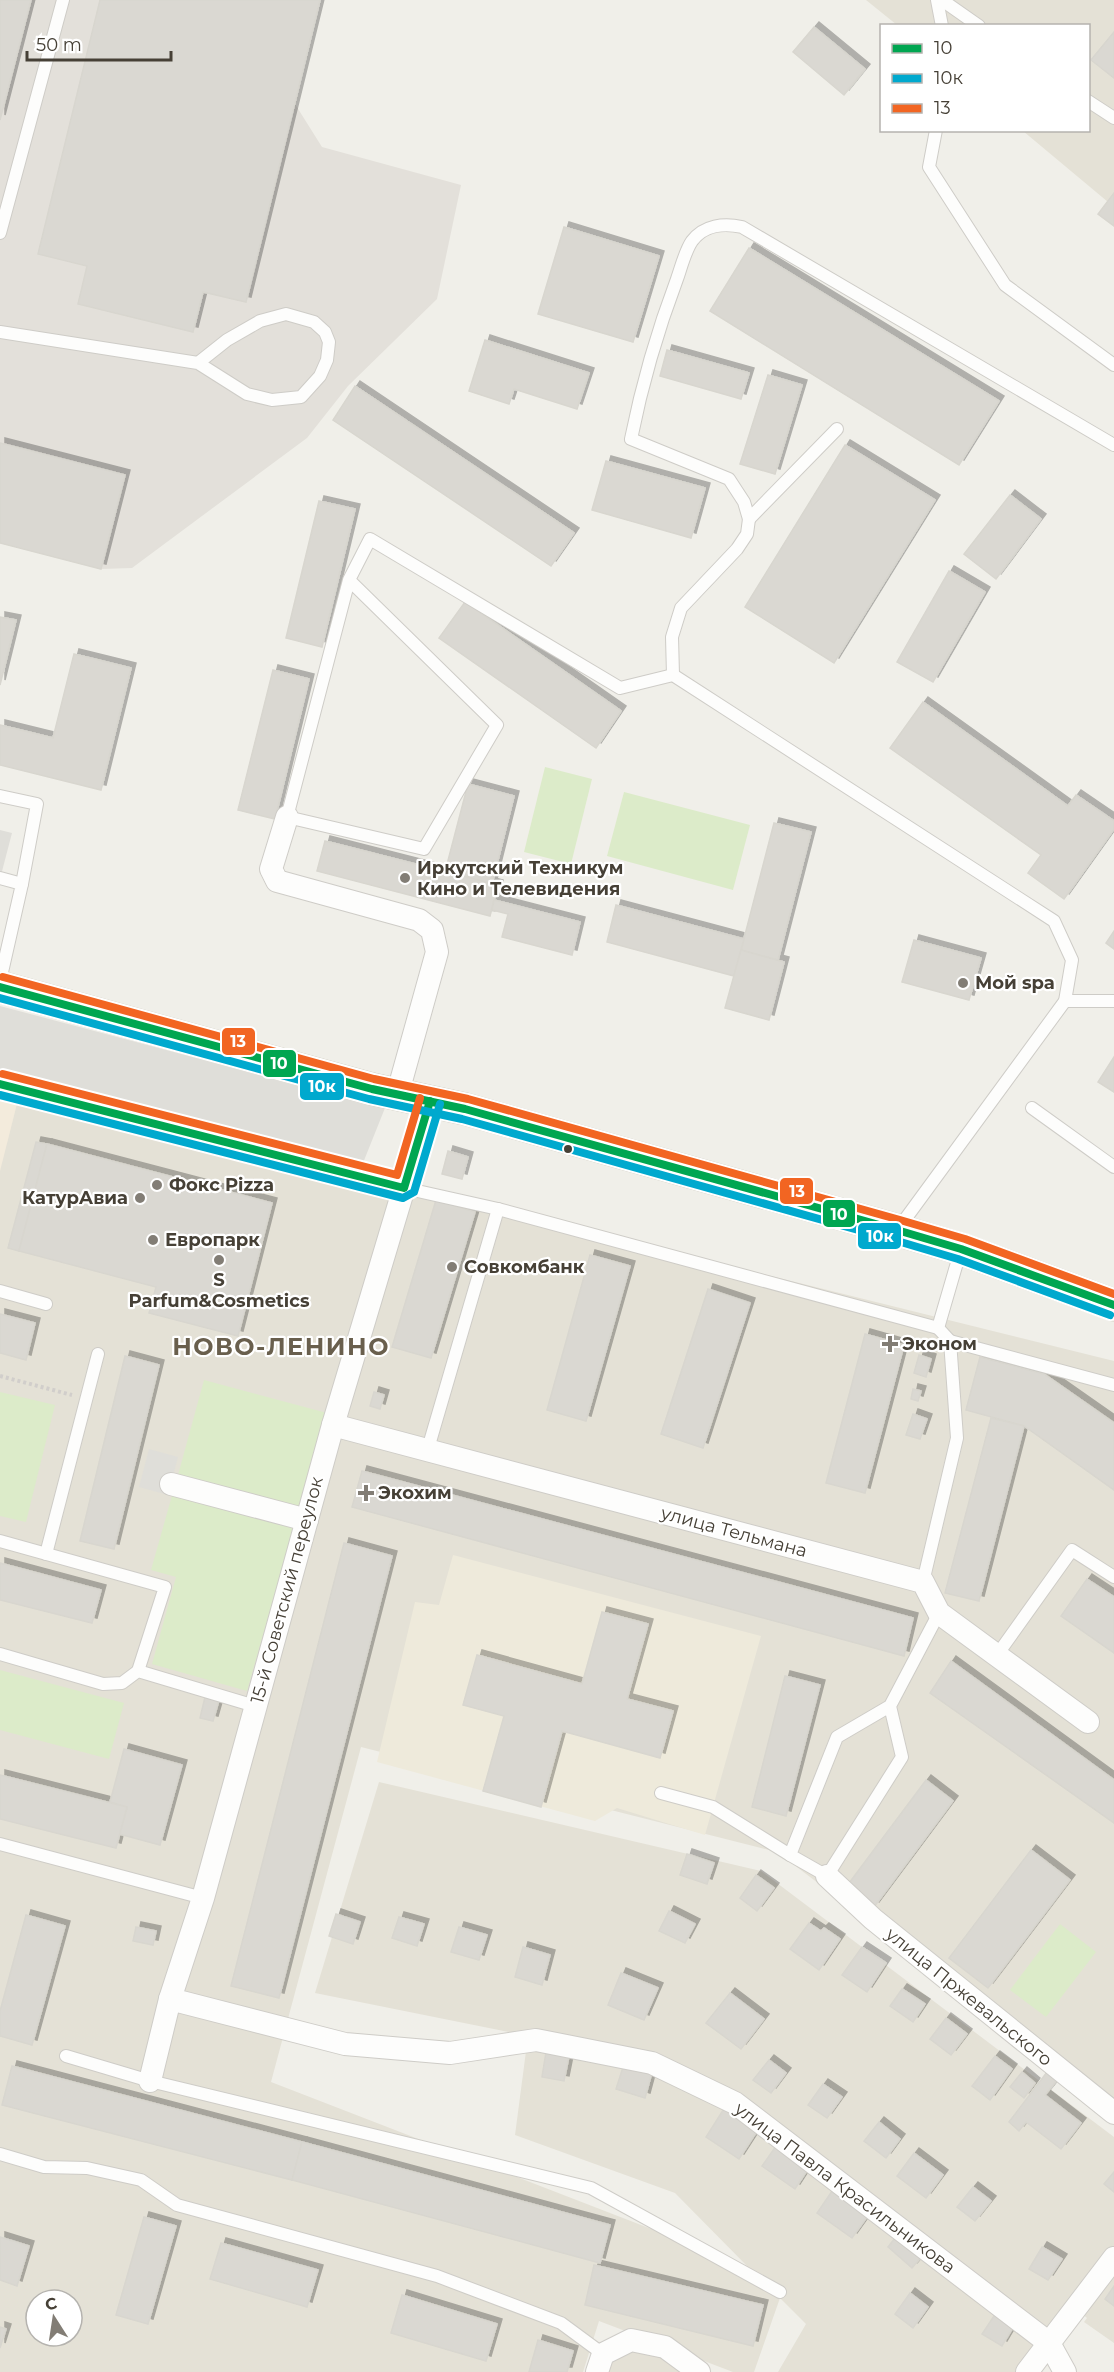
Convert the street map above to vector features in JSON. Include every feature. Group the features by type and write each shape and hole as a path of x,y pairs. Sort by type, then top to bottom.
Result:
{"main road":[{"path":"0,987 372,1089 398,1092 897,1230 961,1249 1114,1305"}],"street":[{"path":"287,817 271,869 277,881 419,920 432,930 437,952 398,1092"},
{"path":"0,1084 404,1188"},
{"name":"15-й Советский переулок","path":"150,2081 170,1999 203,1898 333,1425 430,1101"},
{"name":"улица Тельмана","path":"333,1425 427,1452 923,1582"},
{"path":"171,1484 307,1520"},
{"path":"923,1582 939,1613 1088,1722"},
{"name":"улица Пржевальского","path":"827,1876 873,1919 1114,2113"},
{"name":"улица Павла Красильникова","path":"170,1999 345,2044 450,2053 536,2040 652,2063 735,2103 1049,2343 1065,2372"},
{"path":"1027,2372 1114,2258"},
{"path":"600,2363 631,2340 665,2348 699,2372"}],"lane":[{"path":"0,233 63,0"},
{"path":"937,0 942,24"},
{"path":"942,0 976,24"},
{"path":"1090,102 1114,118"},
{"path":"936,132 929,167 1005,285 1114,365"},
{"path":"674,675 672,637 681,608 737,549 747,534 749,519 744,502 729,479 631,439 645,371 669,299 692,241 708,228 728,224 742,226 1114,445"},
{"path":"0,332 198,363 247,394 272,400 301,397 320,376 327,360 329,342 325,333 314,322 302,316 286,314 260,321 227,340 198,363"},
{"path":"749,519 837,429"},
{"path":"349,580 497,725 424,849 287,817 349,580 370,539 620,688 674,675 1054,921 1072,960 1065,1001 897,1230"},
{"path":"0,796 38,804 0,981"},
{"path":"0,878 22,884"},
{"path":"1065,1001 1114,1001"},
{"path":"1032,1108 1114,1167"},
{"path":"404,1188 498,1209 938,1328 950,1341 1114,1385"},
{"path":"427,1452 498,1209"},
{"path":"938,1328 961,1249"},
{"path":"0,1292 46,1304"},
{"path":"923,1582 957,1438 950,1341"},
{"path":"46,1554 98,1354"},
{"path":"0,1541 165,1587 138,1671 122,1683 103,1684 0,1654"},
{"path":"997,1655 1072,1550 1114,1577"},
{"path":"790,1855 837,1737 890,1706 939,1613"},
{"path":"138,1671 255,1706"},
{"path":"661,1794 713,1807 827,1876 902,1757 890,1706"},
{"path":"0,1844 203,1898"},
{"path":"66,2056 150,2081 591,2188 780,2292"},
{"path":"0,2154 44,2167 87,2168 141,2180 177,2205 437,2276 561,2323 600,2363"}],"path":[{"path":"0,1376 87,1399"}],"shaded area":[{"path":"0,0 320,0 295,104 322,147 461,185 437,299 348,386 307,438 132,568 101,569 0,543"},
{"path":"866,0 1114,0 1114,207 1024,132 1090,132 1090,24 896,24"},
{"path":"0,830 12,833 0,879"},
{"path":"0,1006 385,1108 363,1163 0,1070"},
{"path":"0,1085 1114,1361 1114,2107 777,1852 361,1747 271,2082 747,2266 675,2193 515,2135 528,2036 315,1993 379,1782 761,1871 1114,2137 1114,2343 1084,2322 1087,2318 1073,2306 1017,2372 778,2372 806,2324 780,2298 754,2372 733,2372 599,2321 583,2372 0,2372"},
{"path":"0,1091 19,1096 0,1171"},
{"path":"149,1449 178,1457 168,1495 139,1487"},
{"path":"453,1555 761,1636 705,1835 617,1808 595,1821 377,1762 415,1602 439,1605"},
{"path":"630,2350 660,2356 682,2372 608,2372 612,2360"}],"green space":[{"path":"545,767 592,779 571,864 524,852"},
{"path":"624,792 750,825 733,890 607,856"},
{"path":"204,1380 327,1413 302,1508 178,1475"},
{"path":"0,1392 55,1405 26,1522 0,1516"},
{"path":"173,1492 294,1527 247,1691 152,1664 176,1577 151,1570"},
{"path":"0,1670 124,1703 109,1759 0,1730"},
{"path":"1060,1924 1096,1952 1046,2017 1010,1990"}],"building":[{"path":"0,0 31,0 0,120"},
{"path":"100,0 320,0 246,302 203,292 193,332 78,304 87,266 38,254"},
{"path":"814,27 865,69 844,95 793,52"},
{"path":"1114,32 1114,78 1091,60"},
{"path":"1114,193 1114,226 1098,214"},
{"path":"564,227 659,256 633,342 538,314"},
{"path":"749,248 999,401 959,465 710,311"},
{"path":"485,340 589,373 577,409 514,389 509,404 469,391"},
{"path":"667,350 749,373 741,399 660,376"},
{"path":"768,375 802,385 775,474 740,464"},
{"path":"355,386 574,533 551,566 333,420"},
{"path":"0,443 125,475 101,569 0,543"},
{"path":"845,445 935,500 834,663 745,607"},
{"path":"606,461 705,488 691,538 592,510"},
{"path":"1010,495 1041,519 996,579 964,554"},
{"path":"319,501 355,509 322,647 286,638"},
{"path":"949,571 985,592 933,682 897,662"},
{"path":"465,602 621,711 596,748 439,638"},
{"path":"0,617 16,620 0,685"},
{"path":"74,654 131,668 101,790 0,765 0,725 53,738"},
{"path":"273,670 309,679 275,819 238,810"},
{"path":"923,702 1068,806 1076,795 1114,821 1114,829 1064,899 1028,873 1041,855 890,748"},
{"name":"Иркутский Техникум Кино и Телевидения","path":"468,784 514,796 492,884 445,872"},
{"path":"774,823 811,832 778,960 741,950"},
{"name":"Иркутский Техникум Кино и Телевидения","path":"325,841 498,885 490,916 317,871"},
{"path":"494,900 580,922 572,955 502,937 508,914 492,910"},
{"path":"616,905 744,939 734,976 607,942"},
{"path":"1114,931 1114,949 1106,943"},
{"path":"914,940 981,958 969,1000 902,982"},
{"path":"741,950 784,962 769,1020 725,1008"},
{"path":"1114,1057 1114,1092 1098,1082"},
{"path":"36,1142 47,1144 19,1251 8,1248"},
{"path":"47,1144 272,1203 238,1336 149,1313 156,1287 19,1251"},
{"path":"448,1151 468,1157 462,1179 442,1174"},
{"path":"436,1200 475,1212 431,1358 392,1347"},
{"path":"590,1255 630,1266 586,1421 547,1410"},
{"path":"708,1289 750,1303 703,1448 661,1434"},
{"path":"0,1314 35,1323 26,1360 0,1353"},
{"path":"865,1334 904,1345 865,1493 826,1483"},
{"path":"919,1355 931,1359 926,1377 914,1373"},
{"path":"125,1356 159,1365 114,1549 80,1541"},
{"path":"980,1357 1044,1374 1114,1423 1114,1490 1024,1426 966,1410"},
{"path":"913,1389 921,1391 918,1401 911,1399"},
{"path":"374,1392 384,1395 380,1409 370,1406"},
{"path":"913,1414 927,1419 920,1439 906,1435"},
{"path":"991,1418 1024,1426 979,1601 945,1593"},
{"path":"362,1471 913,1618 904,1656 352,1507"},
{"path":"344,1543 392,1556 279,1998 231,1986"},
{"path":"0,1563 101,1590 92,1623 0,1600"},
{"path":"1087,1579 1114,1597 1114,1653 1061,1616"},
{"path":"602,1612 648,1624 627,1699 673,1711 660,1758 562,1731 541,1807 483,1791 504,1716 463,1705 477,1655 582,1684"},
{"path":"951,1661 1114,1780 1114,1823 930,1693"},
{"path":"785,1676 820,1685 786,1816 752,1807"},
{"path":"205,1697 219,1700 213,1721 200,1718"},
{"path":"124,1749 182,1765 160,1845 119,1834 127,1807 110,1802"},
{"path":"0,1775 127,1807 116,1848 0,1819"},
{"path":"926,1780 953,1801 874,1907 846,1887"},
{"path":"1031,1850 1070,1880 988,1988 949,1958"},
{"path":"687,1854 714,1863 707,1884 680,1875"},
{"path":"756,1875 774,1888 757,1911 740,1898"},
{"path":"669,1911 695,1924 685,1943 659,1931"},
{"path":"336,1914 360,1922 353,1944 329,1936"},
{"path":"26,1915 65,1926 32,2045 0,2036 0,2011"},
{"path":"399,1917 424,1924 417,1946 392,1938"},
{"path":"809,1923 821,1931 824,1928 840,1939 819,1970 790,1949"},
{"path":"136,1927 156,1931 153,1945 133,1941"},
{"path":"459,1927 487,1935 479,1960 451,1952"},
{"path":"523,1947 550,1955 542,1985 515,1977"},
{"path":"862,1947 886,1963 867,1992 842,1975"},
{"path":"621,1973 658,1988 644,2020 608,2005"},
{"path":"902,1989 925,2004 913,2022 890,2006"},
{"path":"730,1993 764,2019 741,2049 706,2023"},
{"path":"946,2018 967,2034 951,2055 930,2039"},
{"path":"546,2052 569,2056 564,2081 542,2077"},
{"path":"995,2056 1012,2069 990,2100 972,2086"},
{"path":"769,2060 786,2073 771,2093 753,2080"},
{"path":"624,2064 652,2072 645,2098 616,2089"},
{"path":"12,2066 302,2142 292,2180 2,2105"},
{"path":"1022,2072 1035,2083 1024,2098 1010,2087"},
{"path":"1047,2072 1057,2080 1045,2095 1081,2123 1061,2149 1026,2122 1019,2131 1009,2122"},
{"path":"823,2084 842,2097 827,2118 808,2105"},
{"path":"725,2107 759,2128 739,2159 706,2137"},
{"path":"879,2122 900,2139 886,2158 864,2141"},
{"path":"302,2142 610,2225 600,2263 292,2180"},
{"path":"776,2146 808,2169 795,2189 762,2166"},
{"path":"914,2153 943,2175 926,2198 897,2176"},
{"path":"1114,2172 1114,2192 1104,2184"},
{"path":"973,2187 991,2201 975,2221 957,2207"},
{"path":"832,2191 867,2217 852,2238 817,2213"},
{"path":"144,2217 176,2226 148,2324 116,2315"},
{"path":"898,2234 923,2255 912,2268 888,2247"},
{"path":"0,2237 29,2246 17,2286 0,2280"},
{"path":"221,2243 318,2270 307,2307 210,2279"},
{"path":"1042,2247 1062,2259 1048,2280 1029,2269"},
{"path":"594,2265 763,2305 753,2346 585,2305"},
{"path":"1114,2286 1114,2306 1105,2299"},
{"path":"910,2293 928,2307 913,2328 895,2314"},
{"path":"402,2295 497,2324 486,2361 391,2333"},
{"path":"996,2313 1015,2324 1002,2346 982,2334"},
{"path":"0,2327 6,2329 0,2348"},
{"path":"538,2340 573,2351 567,2372 529,2372"}],"transit line":[{"name":"13","path":"3,977 374,1079 468,1099 900,1220 965,1239 1114,1294"},
{"name":"10","path":"0,987 372,1089 465,1109 897,1230 961,1249 1114,1305"},
{"name":"10к","path":"0,998 369,1099 462,1119 894,1240 958,1259 1110,1315"},
{"name":"13","path":"3,1074 397,1175 420,1098"},
{"name":"10","path":"0,1084 404,1188 430,1101"},
{"name":"10к","path":"0,1095 403,1198 414,1192 440,1104"}],"place":[{"name":"Иркутский Техникум Кино и Телевидения","path":"405,878"},
{"name":"Мой spa","path":"963,983"},
{"name":"Фокс Pizza","path":"157,1185"},
{"name":"КатурАвиа","path":"140,1198"},
{"name":"Европарк","path":"153,1240"},
{"name":"S Parfum&Cosmetics","path":"219,1260"},
{"name":"Совкомбанк","path":"452,1267"},
{"name":"Эконом","path":"890,1344"},
{"name":"Экохим","path":"366,1493"}],"district":[{"name":"НОВО-ЛЕНИНО","path":"281,1346"}]}
